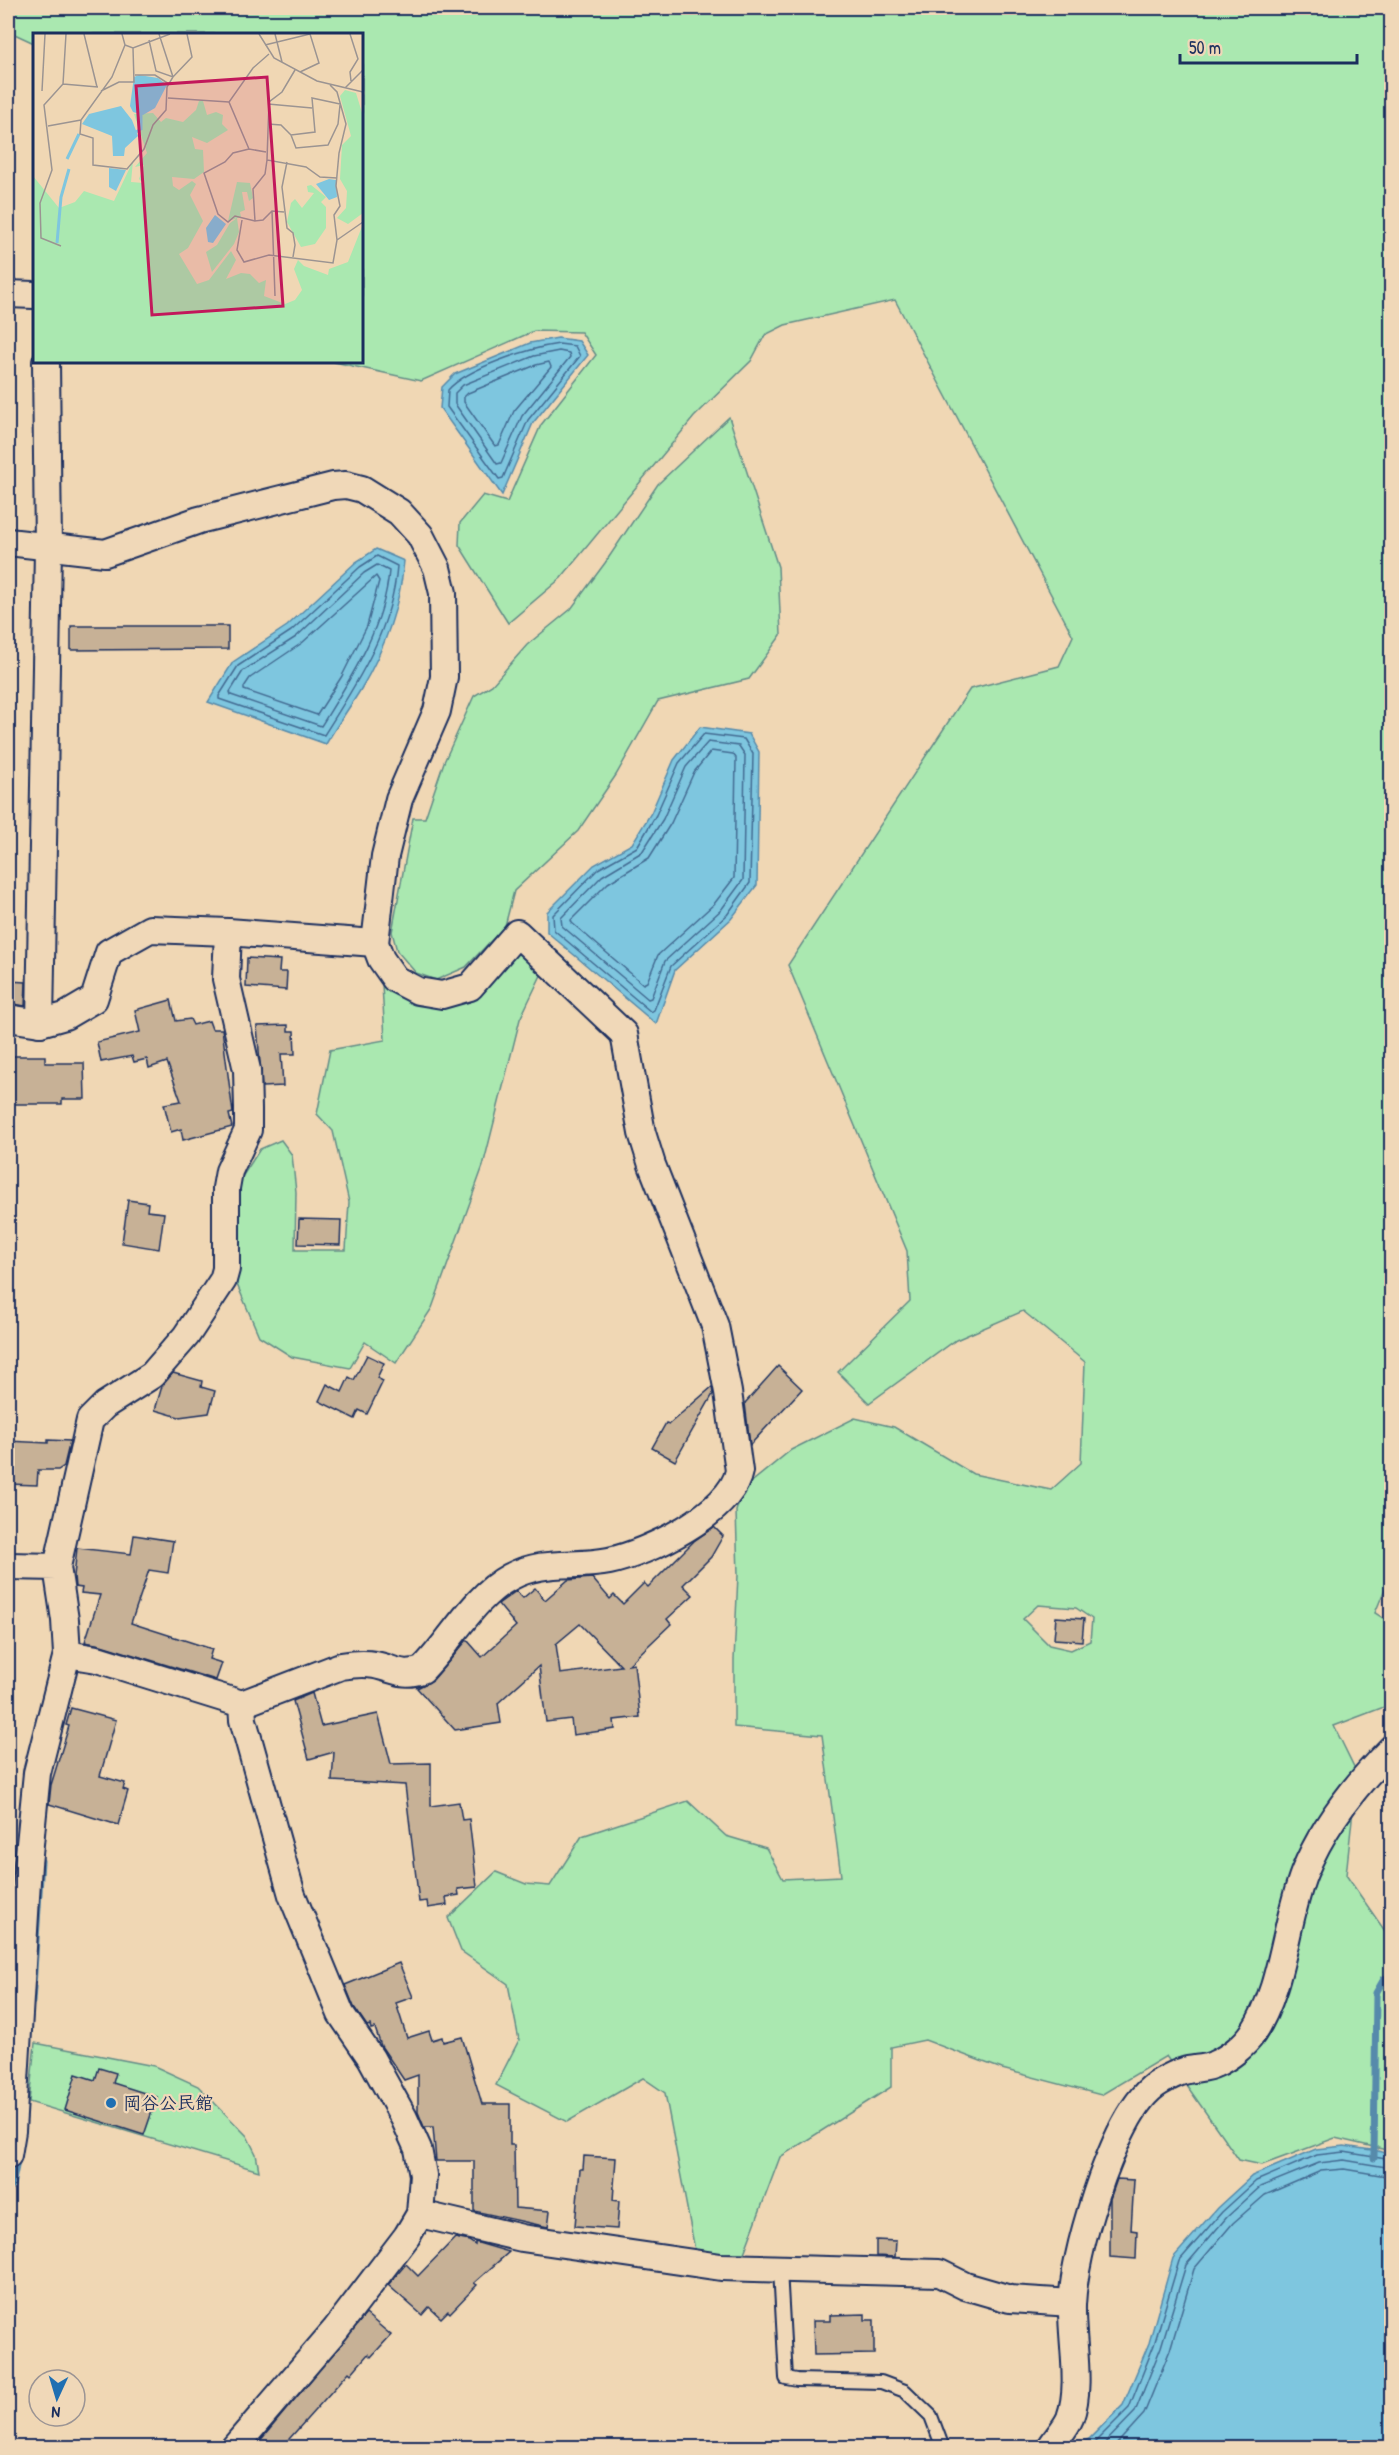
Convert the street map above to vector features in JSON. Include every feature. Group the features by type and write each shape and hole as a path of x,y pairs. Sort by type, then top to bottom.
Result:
{"street":[{"path":"8,294 33,295"},
{"path":"40,1023 48,548 46,363"},
{"path":"8,542 105,554 199,520 333,486 346,485 362,489 377,497 399,512 420,535 437,568 443,593 444,677 437,711 399,799 385,856 375,943 381,959 395,979 418,991 442,995 470,987 517,933 624,1034 642,1133 652,1165 715,1326 728,1392 739,1470 736,1482 727,1496 697,1521 655,1544 607,1562 562,1563 533,1568 509,1577 481,1600 422,1670 410,1674 375,1665 341,1666 242,1704 97,1659 67,1654"},
{"path":"8,1018 40,1023 65,1016 94,999 109,952 150,928 375,943"},
{"path":"8,2155 12,2131 16,1955 37,1773 67,1654 59,1562 90,1420 105,1405 152,1375 186,1336 222,1280 226,1269 226,1188 230,1171 248,1130 247,1070 226,980 228,932"},
{"path":"8,1566 59,1562"},
{"path":"234,2448 336,2329 407,2236 420,2214 423,2175 418,2149 404,2118 371,2058 341,2014 292,1894 243,1720 242,1704"},
{"path":"1050,2448 1069,2420 1074,2402 1072,2303 1080,2252 1102,2179 1118,2140 1138,2102 1158,2083 1183,2071 1214,2065 1237,2050 1253,2032 1268,2000 1287,1942 1304,1875 1327,1826 1362,1778 1392,1748"},
{"path":"420,2214 522,2238 721,2267 939,2273 964,2286 1010,2299 1072,2303"}],"lane":[{"path":"780,2269 786,2378 881,2382 905,2391 932,2416 943,2448"}],"green space":[{"path":"8,8 1391,8 1392,1572 1375,1613 1391,1623 1392,1704 1334,1726 1357,1773 1346,1875 1385,1931 1391,1956 1391,2151 1335,2138 1262,2165 1239,2160 1166,2056 1101,2095 1002,2069 925,2040 891,2047 891,2087 780,2157 744,2253 719,2253 695,2250 665,2093 643,2078 567,2122 496,2085 519,2040 508,1984 461,1951 448,1918 496,1872 526,1884 550,1886 582,1836 688,1801 726,1836 766,1848 783,1879 841,1876 822,1735 734,1727 738,1575 736,1511 743,1489 791,1450 855,1418 894,1427 973,1474 1051,1490 1081,1463 1085,1362 1023,1311 956,1340 869,1403 838,1372 910,1301 907,1251 788,965 970,689 1059,666 1073,636 895,300 785,325 765,335 751,361 694,417 561,578 508,623 459,545 460,523 483,495 507,502 541,425 596,355 581,332 534,331 421,381 339,363 363,363 363,33 33,33 33,43 8,31","holes":["1038,1605 1076,1608 1092,1619 1090,1641 1071,1650 1049,1645 1023,1619"]},
{"path":"729,417 778,567 781,635 749,679 658,701 616,775 578,831 514,891 505,926 466,967 436,980 416,973 397,951 392,932 413,818 425,818 444,762 474,696 492,685 527,645 571,609 658,484"},
{"path":"519,947 544,969 520,1019 483,1166 432,1308 396,1363 365,1342 350,1368 292,1357 259,1336 236,1282 240,1180 260,1149 281,1140 292,1155 296,1192 295,1250 346,1250 349,1202 333,1131 317,1114 330,1050 385,1040 382,984 403,996 441,1007"},
{"path":"35,2043 154,2066 198,2086 247,2136 256,2154 259,2171 29,2102"}],"water":[{"path":"558,338 579,341 588,355 533,423 502,495 440,408 442,387 455,374 530,343"},
{"path":"376,549 404,561 395,611 384,643 369,674 326,744 208,702 233,662 287,626 356,562"},
{"path":"700,727 749,734 759,752 757,885 731,919 675,970 656,1024 547,932 547,912 594,865 632,844 651,813 674,760"},
{"path":"1344,2146 1391,2155 1391,2447 1071,2447 1089,2439 1123,2405 1149,2343 1173,2258 1217,2208 1252,2176 1316,2149"}],"building":[{"path":"71,626 228,626 228,649 71,650"},
{"path":"247,958 280,960 279,972 287,972 286,990 246,987"},
{"path":"8,981 26,982 25,1006 8,1003"},
{"path":"171,1000 176,1021 190,1019 193,1025 209,1021 212,1029 222,1029 233,1113 229,1114 232,1127 183,1140 181,1129 171,1132 164,1104 181,1101 167,1062 149,1068 147,1059 134,1062 132,1056 101,1062 97,1042 140,1032 135,1010"},
{"path":"288,1025 288,1031 294,1031 295,1054 281,1054 283,1086 262,1087 257,1026"},
{"path":"8,1056 45,1056 45,1063 84,1063 85,1099 62,1099 62,1104 8,1104"},
{"path":"128,1200 148,1203 147,1211 164,1213 159,1249 122,1243"},
{"path":"299,1219 341,1220 340,1245 298,1244"},
{"path":"367,1355 384,1363 377,1378 383,1381 367,1414 359,1410 355,1419 319,1401 327,1384 342,1392 349,1377 354,1380"},
{"path":"778,1366 802,1389 750,1445 745,1403"},
{"path":"173,1373 202,1381 201,1387 215,1391 209,1413 179,1417 155,1410 162,1386"},
{"path":"712,1387 713,1394 675,1461 652,1448 666,1423 669,1424"},
{"path":"48,1440 70,1441 64,1466 58,1470 38,1470 37,1485 8,1484 8,1441 48,1443"},
{"path":"714,1527 723,1536 711,1557 683,1585 693,1595 667,1619 671,1624 628,1665 634,1664 640,1717 614,1720 615,1729 573,1735 571,1719 546,1722 539,1666 498,1703 501,1723 455,1730 417,1688 433,1680 467,1640 482,1657 516,1626 498,1604 516,1591 523,1598 535,1588 545,1600 568,1580 592,1578 610,1599 614,1595 623,1604 644,1583 648,1587 694,1541","holes":["580,1624 621,1666 560,1674 556,1644"]},
{"path":"134,1535 173,1541 168,1573 149,1570 131,1623 212,1649 209,1659 222,1663 216,1680 85,1642 100,1595 81,1593 82,1588 75,1587 77,1548 131,1554"},
{"path":"1056,1617 1084,1619 1082,1641 1054,1639"},
{"path":"312,1693 321,1726 378,1714 391,1764 431,1763 431,1806 459,1802 462,1820 469,1819 477,1887 458,1889 459,1895 446,1897 447,1905 428,1908 427,1901 419,1902 405,1785 332,1781 334,1752 309,1759 293,1701"},
{"path":"71,1708 116,1720 100,1776 125,1783 123,1789 128,1791 118,1825 49,1804 51,1785 69,1726 66,1725"},
{"path":"399,1963 413,1997 396,2003 407,2038 429,2031 432,2040 442,2037 443,2042 462,2037 482,2104 510,2104 510,2145 514,2145 515,2208 550,2211 548,2227 474,2211 474,2161 436,2161 433,2127 424,2127 418,2112 418,2075 404,2080 381,2046 375,2028 371,2029 370,2025 367,2026 354,2007 345,1985"},
{"name":"岡谷公民館","path":"99,2068 116,2073 113,2083 157,2097 144,2135 65,2110 76,2074 95,2080"},
{"path":"584,2156 616,2158 613,2200 619,2201 617,2229 575,2226 580,2169 583,2169"},
{"path":"1117,2179 1134,2180 1131,2230 1137,2231 1136,2259 1110,2257 1110,2199"},
{"path":"455,2238 509,2252 474,2283 477,2285 450,2313 448,2311 441,2318 429,2307 422,2315 388,2285 406,2264 418,2276"},
{"path":"876,2240 896,2241 895,2257 876,2256"},
{"path":"366,2314 391,2335 371,2357 368,2354 351,2374 349,2372 281,2448 254,2448"},
{"path":"865,2314 865,2320 874,2320 874,2354 814,2355 813,2321 830,2321 830,2315"}],"waterway":[{"path":"32,2002 41,1861"},
{"path":"1374,2158 1376,1993 1384,1979 1392,1977"},
{"path":"8,2192 12,2185 18,2157"}],"place":[{"name":"岡谷公民館","path":"111,2103"}]}
